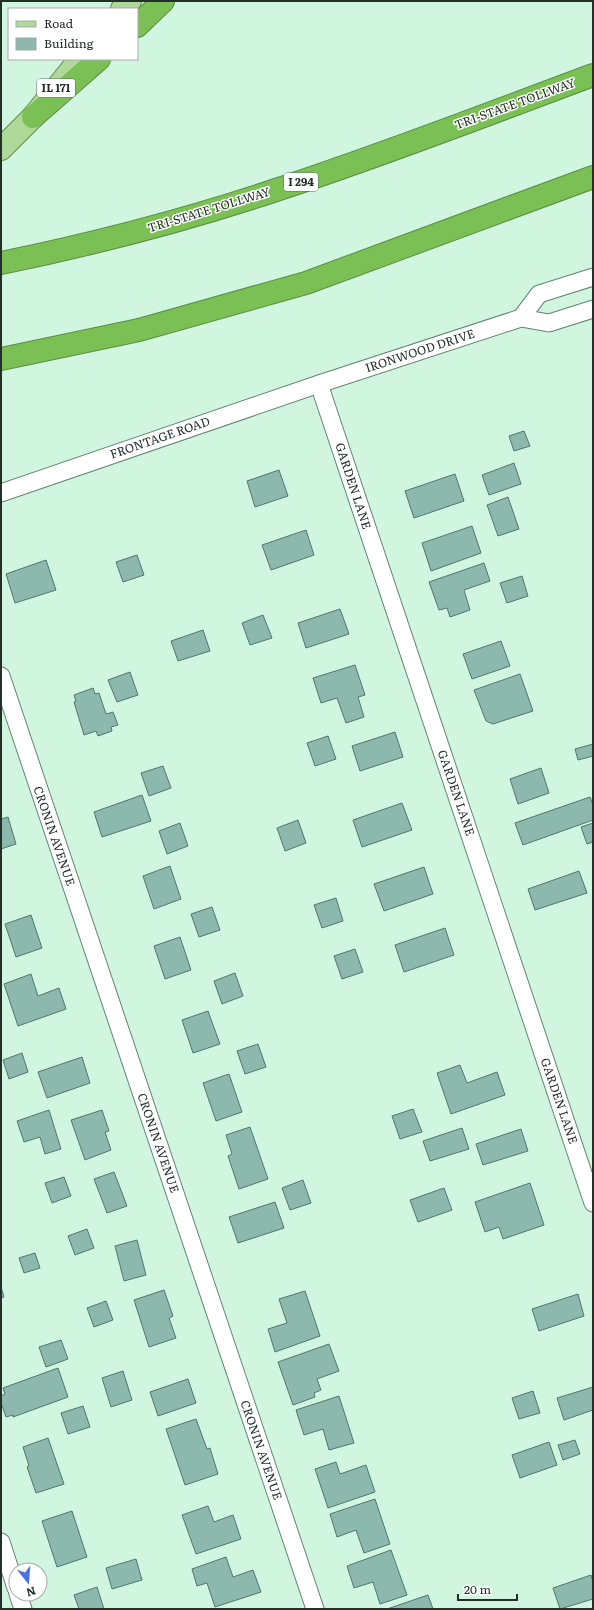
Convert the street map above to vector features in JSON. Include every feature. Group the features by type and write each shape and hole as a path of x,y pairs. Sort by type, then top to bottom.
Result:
{"highway":[{"path":"138,25 163,1"},
{"path":"33,117 98,60"},
{"name":"TRI-STATE TOLLWAY","path":"1,263 134,232 275,191 593,75"},
{"path":"1,359 139,330 306,283 593,177"}],"main road":[{"name":"IL 171","path":"1,149 33,117 79,60"}],"street":[{"path":"593,278 539,294 521,318 549,324 593,309"},
{"name":"IRONWOOD DRIVE","path":"319,384 521,318"},
{"name":"FRONTAGE ROAD","path":"1,493 319,384"},
{"name":"GARDEN LANE","path":"319,384 593,1203"},
{"name":"CRONIN AVENUE","path":"1,676 315,1609"},
{"path":"1,1542 8,1563"}],"building":[{"path":"524,431 530,446 514,451 509,436"},
{"path":"514,463 521,484 489,495 482,475"},
{"path":"279,470 288,496 255,507 247,481"},
{"path":"455,474 464,501 414,518 405,491"},
{"path":"508,497 519,529 498,536 487,505"},
{"path":"472,526 481,553 431,571 422,543"},
{"path":"306,530 314,555 271,570 262,545"},
{"path":"137,555 144,575 123,582 116,562"},
{"path":"46,560 56,590 15,603 6,574"},
{"path":"484,563 490,581 464,590 470,610 450,617 447,608 439,610 429,582"},
{"path":"522,576 528,596 507,603 500,583"},
{"path":"340,609 349,634 306,648 298,623"},
{"path":"263,615 272,638 250,645 242,623"},
{"path":"203,630 210,651 178,661 171,641"},
{"path":"501,641 510,666 472,679 463,654"},
{"path":"355,665 365,695 358,697 364,717 346,723 337,698 321,703 313,678"},
{"path":"130,672 138,695 117,702 108,680"},
{"path":"520,674 533,711 493,724 486,721 474,690"},
{"path":"93,688 95,694 99,693 106,714 113,712 118,725 111,727 112,731 98,736 96,731 84,735 74,702 76,701 74,695"},
{"path":"395,732 403,757 360,771 352,746"},
{"path":"328,736 336,759 315,766 307,743"},
{"path":"593,744 593,756 578,760 575,749"},
{"path":"163,766 171,788 149,796 141,773"},
{"path":"541,768 549,793 518,804 510,779"},
{"path":"142,795 151,821 102,837 94,812"},
{"path":"590,797 593,805 593,820 523,845 515,823"},
{"path":"402,803 412,830 362,847 353,820"},
{"path":"8,817 16,844 1,849 1,819"},
{"path":"298,820 306,843 285,851 277,828"},
{"path":"180,823 188,846 167,854 159,831"},
{"path":"593,823 593,842 587,844 581,827"},
{"path":"170,866 181,899 154,909 143,876"},
{"path":"424,867 433,894 384,911 374,884"},
{"path":"579,871 587,893 535,910 528,889"},
{"path":"336,898 343,921 322,928 314,905"},
{"path":"212,907 220,930 199,937 191,914"},
{"path":"31,915 42,948 16,957 5,924"},
{"path":"445,928 454,955 404,972 395,945"},
{"path":"180,937 191,970 165,979 154,946"},
{"path":"355,949 363,972 342,979 334,956"},
{"path":"235,973 243,996 222,1004 214,981"},
{"path":"31,974 38,996 59,988 66,1009 18,1026 4,984"},
{"path":"208,1011 220,1044 193,1053 182,1020"},
{"path":"258,1044 266,1067 245,1074 237,1051"},
{"path":"22,1053 28,1072 9,1079 3,1060"},
{"path":"82,1057 90,1083 47,1098 38,1072"},
{"path":"460,1065 467,1083 497,1072 505,1095 451,1114 437,1073"},
{"path":"229,1074 242,1112 216,1121 203,1083"},
{"path":"413,1109 422,1132 400,1139 392,1116"},
{"path":"49,1110 61,1149 45,1154 40,1137 24,1142 17,1121"},
{"path":"102,1110 109,1131 105,1132 111,1150 85,1160 71,1120"},
{"path":"250,1127 268,1179 239,1189 228,1156 232,1154 226,1135"},
{"path":"462,1128 469,1149 430,1161 423,1141"},
{"path":"521,1129 528,1151 483,1165 476,1144"},
{"path":"114,1172 127,1206 107,1213 94,1179"},
{"path":"64,1177 71,1196 52,1203 45,1183"},
{"path":"303,1180 311,1203 290,1210 282,1188"},
{"path":"530,1183 544,1225 503,1239 499,1227 485,1232 475,1202"},
{"path":"444,1188 452,1210 418,1222 410,1200"},
{"path":"275,1202 284,1228 238,1243 229,1217"},
{"path":"87,1229 94,1248 75,1255 68,1236"},
{"path":"137,1240 146,1275 124,1281 115,1246"},
{"path":"35,1253 40,1268 24,1273 19,1258"},
{"path":"1,1287 4,1297 1,1298"},
{"path":"164,1290 173,1316 169,1318 176,1338 149,1347 134,1300"},
{"path":"305,1291 320,1336 275,1352 268,1329 287,1323 279,1299"},
{"path":"578,1294 584,1316 539,1331 532,1309"},
{"path":"106,1301 113,1320 94,1327 87,1308"},
{"path":"61,1340 68,1359 46,1367 39,1347"},
{"path":"329,1344 339,1371 317,1379 321,1390 314,1393 315,1397 293,1405 278,1362"},
{"path":"58,1368 68,1397 13,1417 13,1415 6,1417 1,1403 1,1396 5,1394 3,1388"},
{"path":"123,1371 132,1400 111,1407 102,1378"},
{"path":"188,1379 196,1403 158,1416 150,1392"},
{"path":"593,1387 593,1410 564,1420 557,1398"},
{"path":"533,1391 540,1413 519,1419 512,1398"},
{"path":"339,1396 354,1443 329,1450 323,1429 304,1435 296,1410"},
{"path":"83,1406 90,1427 68,1434 61,1413"},
{"path":"196,1419 207,1449 210,1448 218,1474 185,1485 166,1429"},
{"path":"48,1438 64,1484 36,1493 27,1467 29,1466 23,1447"},
{"path":"575,1440 580,1454 563,1460 558,1445"},
{"path":"549,1442 557,1465 520,1478 512,1455"},
{"path":"336,1462 340,1474 366,1465 375,1492 328,1508 315,1469"},
{"path":"375,1499 390,1544 364,1553 356,1530 337,1537 330,1514"},
{"path":"208,1506 214,1522 233,1515 241,1539 196,1554 182,1515"},
{"path":"72,1511 87,1557 57,1567 42,1521"},
{"path":"391,1550 407,1595 380,1604 373,1582 354,1588 347,1566"},
{"path":"226,1557 233,1577 253,1570 261,1592 215,1607 207,1583 197,1586 192,1569"},
{"path":"136,1559 142,1580 112,1589 106,1568"},
{"path":"591,1575 593,1582 593,1599 560,1609 553,1588"},
{"path":"97,1587 104,1609 79,1609 74,1595"},
{"path":"428,1595 433,1609 387,1609"}]}
